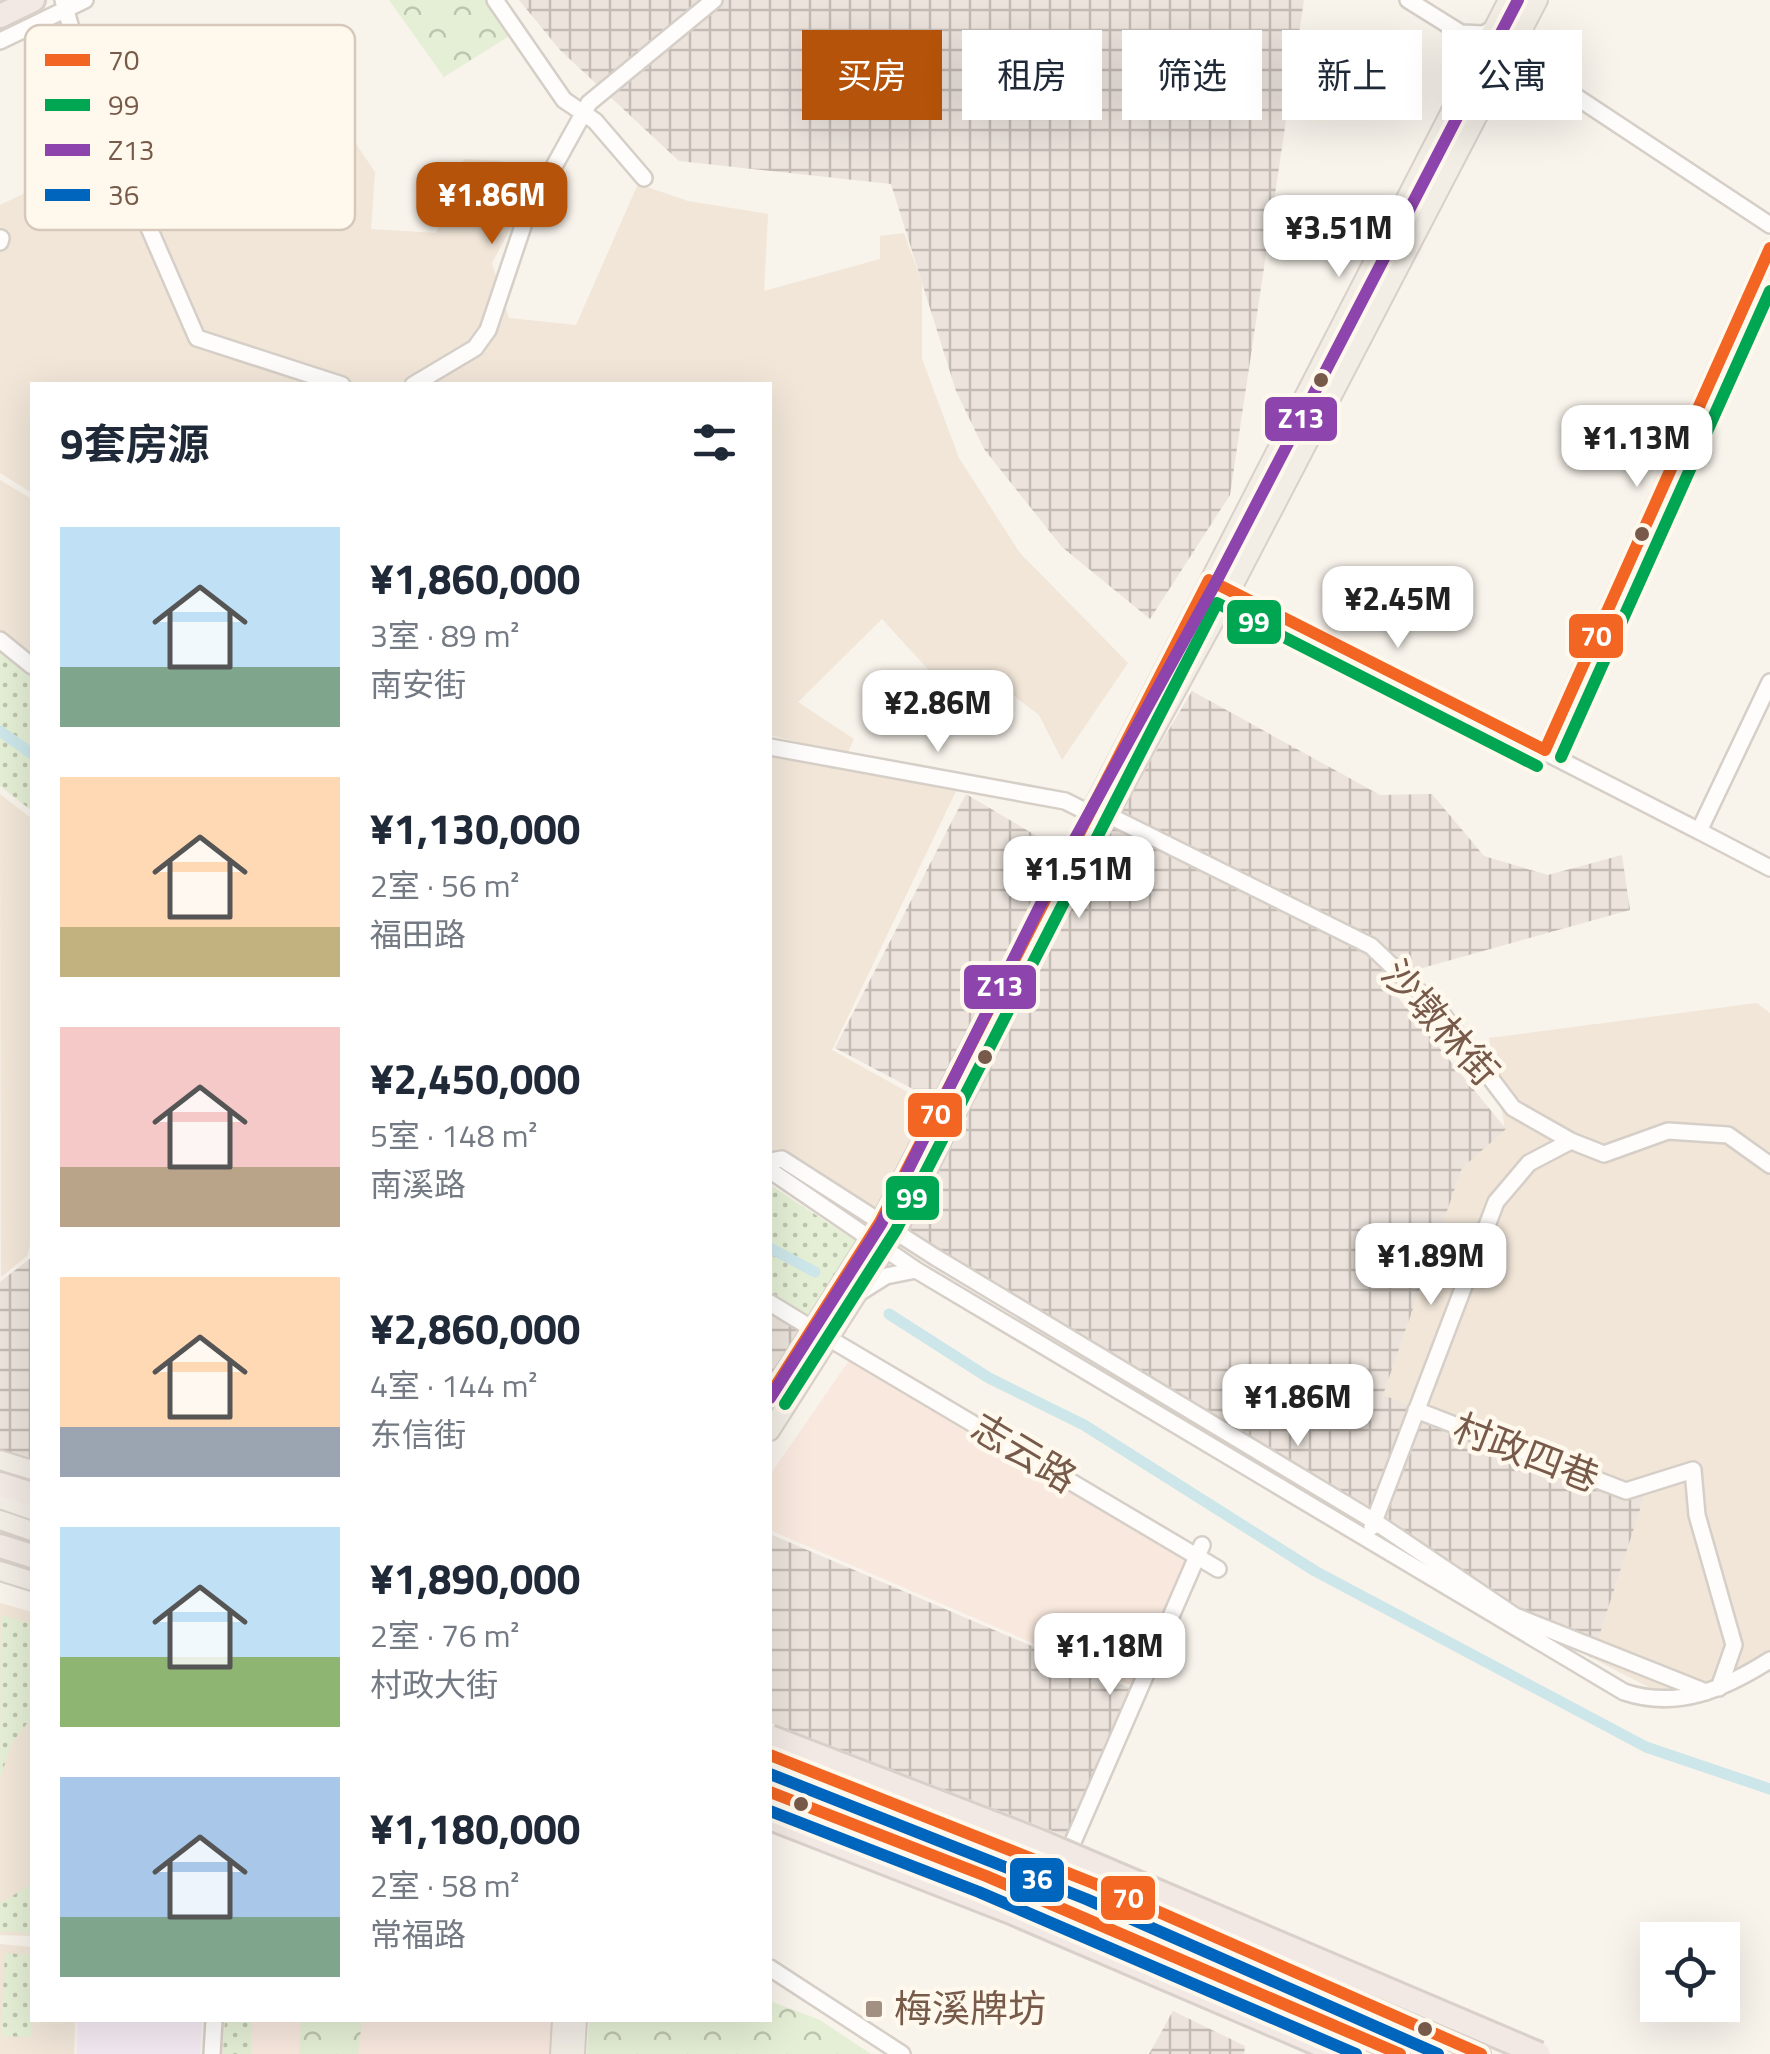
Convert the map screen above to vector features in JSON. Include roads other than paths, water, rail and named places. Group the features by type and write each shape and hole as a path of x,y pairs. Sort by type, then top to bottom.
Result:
{"highway":[{"path":"0,16 33,0"},
{"path":"0,1484 30,1493"},
{"path":"0,1546 30,1555"},
{"path":"772,1738 1038,1841 1538,2054"},
{"path":"772,1819 1011,1912 1342,2054"}],"main road":[{"path":"1494,30 1508,0"},
{"path":"1522,30 1538,0"},
{"path":"772,1392 880,1222 1448,120"},
{"path":"772,1428 896,1233 1075,876 1230,592 1475,120"},
{"path":"0,1460 30,1469"},
{"path":"0,1499 30,1509"},
{"path":"0,1520 30,1530"},
{"path":"0,1571 30,1580"},
{"path":"772,1757 1060,1870 1480,2054"},
{"path":"772,1793 986,1876 1400,2054"},
{"path":"560,2054 562,2022"},
{"path":"575,2054 577,2022"}],"street":[{"path":"28,25 65,4 85,0"},
{"path":"494,0 564,100 595,121 644,178"},
{"path":"417,382 475,348 488,330 526,217 589,102 714,0"},
{"path":"1408,0 1455,30"},
{"path":"0,41 25,27"},
{"path":"1490,30 1495,27"},
{"path":"1582,101 1770,225"},
{"path":"150,230 197,338 333,382"},
{"path":"1545,750 1770,248"},
{"path":"1209,580 1770,868"},
{"path":"0,640 30,664"},
{"path":"1699,831 1770,682"},
{"path":"772,746 1066,801 1088,814"},
{"name":"沙墩林街","path":"1110,816 1371,946 1442,1014 1513,1108 1571,1141 1604,1154 1668,1131 1728,1135 1770,1165"},
{"path":"1368,1538 1496,1202 1529,1163 1571,1141"},
{"path":"772,1160 782,1159 896,1233 1374,1520 1516,1616 1713,1690"},
{"path":"772,1172 916,1270 1624,1692 1647,1700 1690,1698 1770,1660"},
{"path":"860,1293 886,1276 916,1270"},
{"path":"772,1304 811,1328"},
{"name":"志云路","path":"830,1339 1199,1550 1218,1569"},
{"path":"792,1358 810,1369"},
{"name":"村政四巷","path":"1416,1410 1626,1492 1694,1470 1697,1515 1734,1645 1713,1690"},
{"path":"1060,1870 1199,1550"},
{"path":"772,1969 902,2054"},
{"path":"212,2054 214,2022"}],"waterway":[{"path":"0,731 30,753"},
{"path":"772,1249 815,1272"},
{"path":"889,1314 989,1378 1084,1425 1315,1571 1646,1747 1770,1789"}],"place":[{"name":"梅溪牌坊","path":"874,2009"}]}
